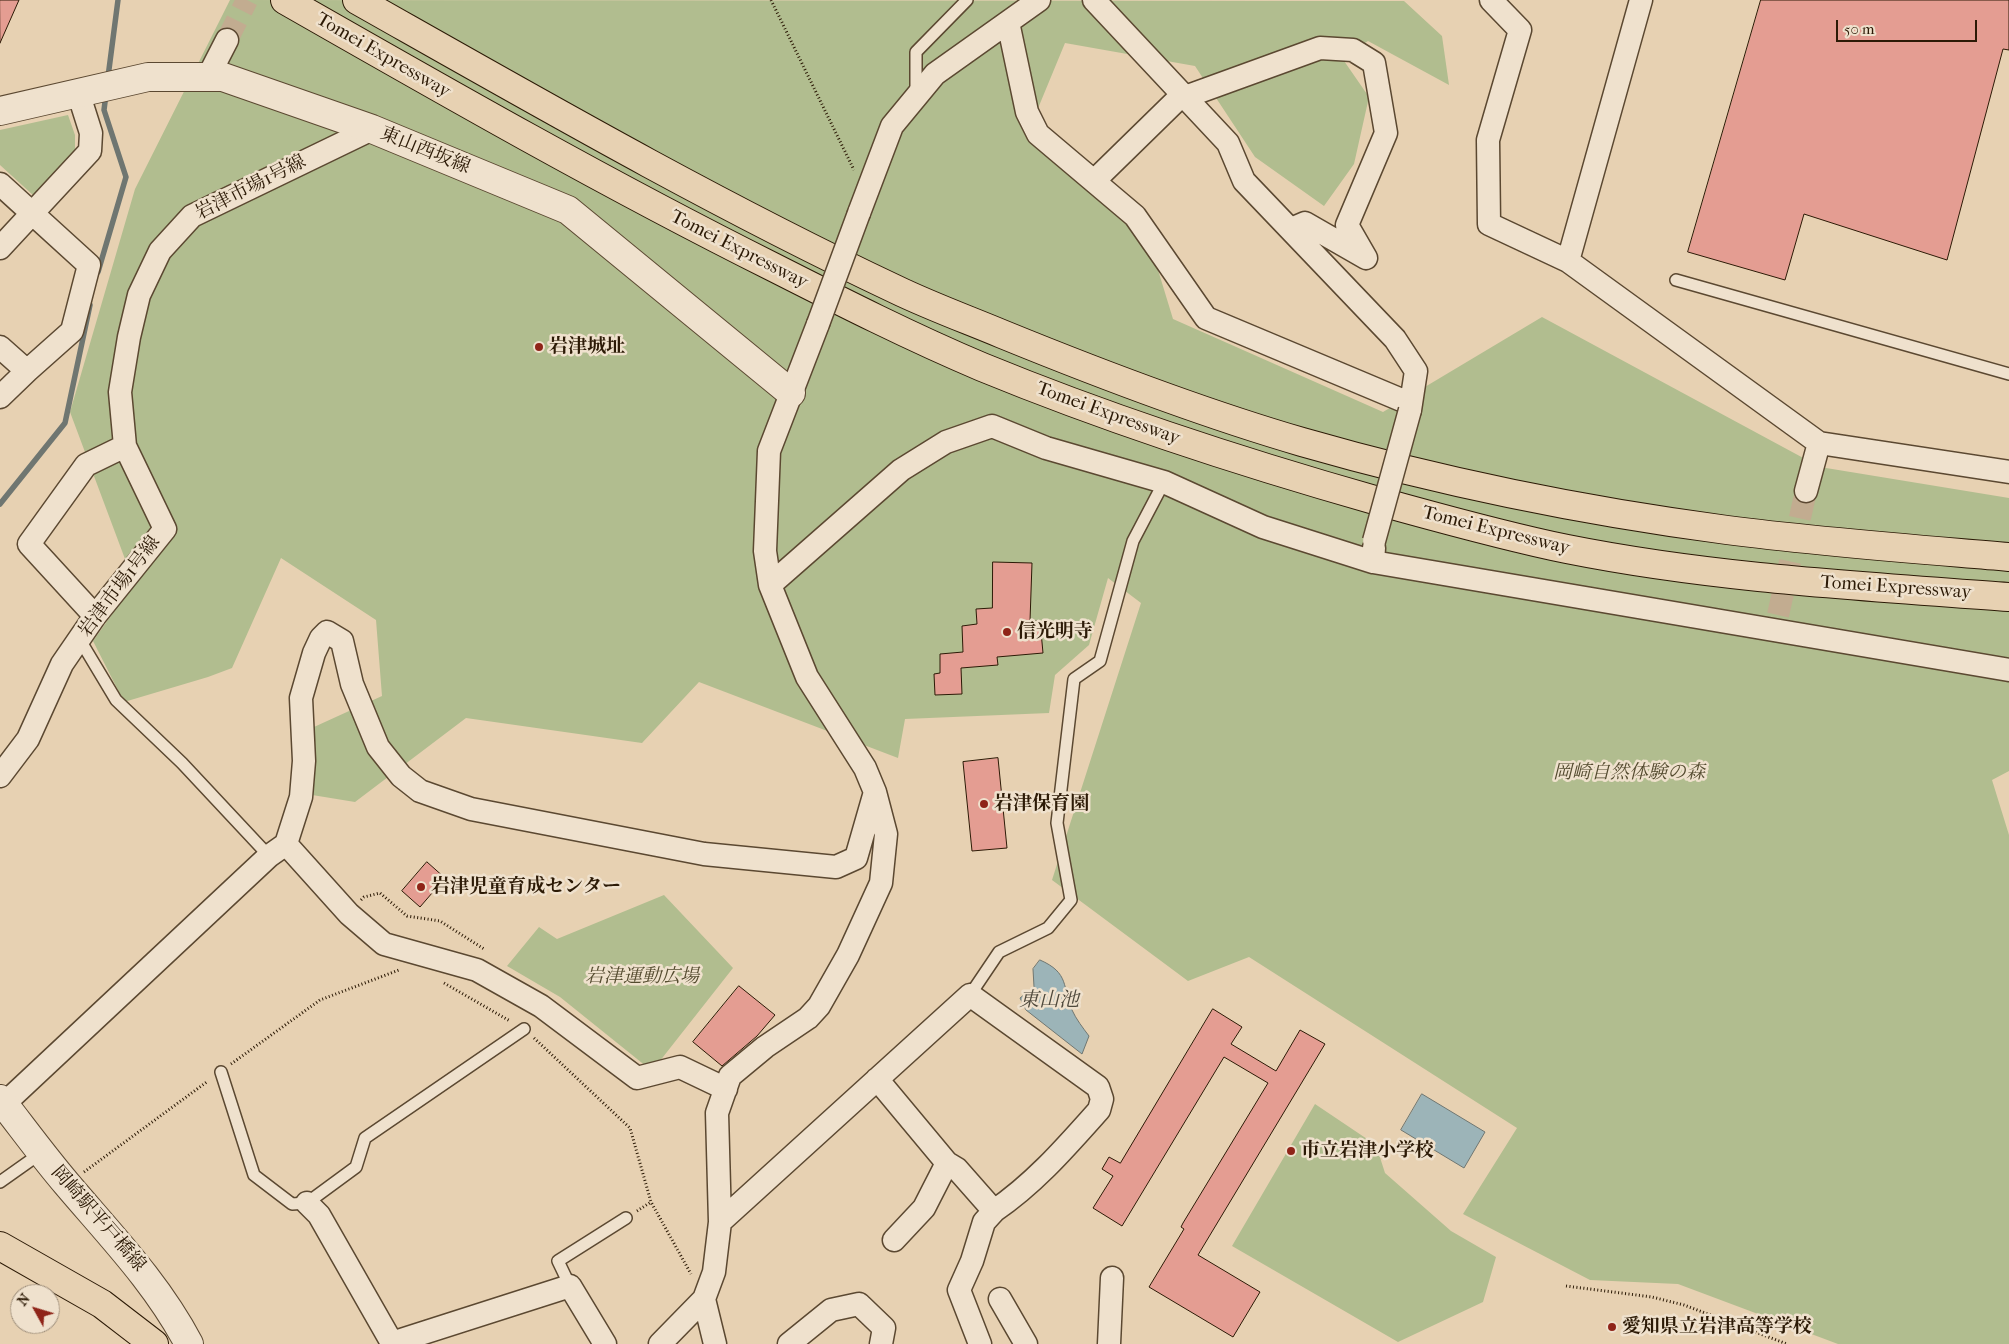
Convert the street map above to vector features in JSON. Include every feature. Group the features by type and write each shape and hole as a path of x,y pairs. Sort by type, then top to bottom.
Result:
{"main road":[{"name":"Tomei Expressway","path":"284,0 548,150 675,218 842,303 979,365 1054,395 1228,456 1294,477 1426,514 1565,548 1698,571 1848,586 2009,597"},
{"name":"Tomei Expressway","path":"357,0 528,97 717,200 899,291 1043,351 1174,401 1233,421 1303,442 1435,477 1585,508 1728,530 1856,544 2009,557"},
{"path":"0,1246 102,1304 154,1344"}],"street":[{"path":"660,1344 704,1299 714,1272 720,1222 717,1113 730,1076 765,1047 808,1018 820,1006 848,955 881,883 886,834 875,792 865,768 807,677 770,585 765,551 769,451 892,126 935,74 1038,0"},
{"path":"1094,0 1228,143 1244,181 1291,228 1395,339 1416,371 1410,407 1373,551"},
{"path":"1491,0 1520,30 1488,140 1489,224 1568,261 1819,443 2009,472"},
{"path":"1568,261 1641,0"},
{"path":"1008,22 1027,112 1038,134 1136,216 1206,318 1410,407"},
{"path":"208,77 227,40"},
{"path":"1094,181 1184,96 1320,48 1354,50 1374,63 1386,133 1347,224 1366,258 1305,224 1291,228"},
{"name":"東山西坂線","path":"0,111 148,77 223,77 372,129 568,210 791,393"},
{"path":"0,248 90,151 92,133 78,92"},
{"name":"岩津市場1号線","path":"0,776 28,739 62,664 95,616 165,529 125,446 120,392 129,337 139,295 160,251 192,216 372,129"},
{"path":"0,184 89,265 72,331 0,397"},
{"path":"0,347 27,372"},
{"path":"770,585 901,470 946,442 992,426 1046,448 1164,482 1262,526 1373,551 1775,623 2009,670"},
{"path":"1806,491 1819,443"},
{"path":"95,616 29,544 86,466 125,446"},
{"path":"2,1102 277,850 301,797 304,761 300,698 314,653 321,638 327,632 342,641 352,684 378,747 420,791 472,809 704,854 836,867 856,858 875,792"},
{"path":"277,850 384,944 477,970 541,1006 637,1078 680,1066 726,1089"},
{"path":"720,1222 970,995 1098,1087 1102,1099 1099,1110 1050,1165 1016,1196 994,1211 984,1222 972,1261 959,1290 980,1344"},
{"path":"877,1079 947,1163 957,1169 994,1211"},
{"name":"岡崎駅平戸橋線","path":"2,1102 41,1153 145,1275 168,1306 189,1344"},
{"path":"894,1240 924,1208 947,1163"},
{"path":"307,1203 319,1214 391,1344 570,1286 605,1344"},
{"path":"1109,1344 1112,1278"},
{"path":"704,1299 715,1344"},
{"path":"1000,1299 1026,1344"},
{"path":"794,1342 831,1310 859,1304 884,1328 881,1344"}],"lane":[{"path":"916,97 916,52 967,0"},
{"path":"1676,280 2009,374"},
{"path":"970,995 999,952 1048,928 1070,900 1057,823 1074,679 1100,661 1133,541 1164,482"},
{"path":"80,640 116,700 277,850"},
{"path":"220,1072 254,1175 292,1204 307,1203 356,1167 365,1138 524,1029"},
{"path":"0,1182 41,1153"},
{"path":"570,1286 558,1261 626,1218"}],"path":[{"path":"771,0 843,148"},
{"path":"349,914 364,898 380,893 406,916 440,921 490,954 499,982"},
{"path":"1566,1286 1652,1297 1684,1305 1786,1344"}],"green space":[{"name":"岡崎自然体験の森","path":"230,0 1404,1 1442,36 1449,85 1368,41 1342,58 1369,97 1354,164 1324,206 1255,157 1195,66 1065,43 1034,118 1140,211 1173,319 1383,412 1542,317 1820,467 2009,498 2009,771 1992,780 2009,835 2009,1344 1838,1344 1678,1284 1590,1280 1463,1214 1517,1128 1249,957 1188,981 1052,880 1141,603 1108,578 1089,645 1055,675 1049,713 905,719 898,758 699,682 642,743 466,718 355,802 300,793 303,732 382,696 376,620 281,558 232,668 124,702 93,641 134,583 70,412 135,189"},
{"path":"68,115 75,135 75,152 34,196 0,165 0,130"},
{"name":"岩津運動広場","path":"664,895 733,968 652,1071 560,997 507,966 539,927 557,939"},
{"path":"1315,1104 1376,1145 1385,1173 1451,1231 1496,1257 1483,1302 1398,1342 1232,1246"}],"water":[{"name":"東山池","path":"1040,960 1050,965 1061,975 1072,1010 1089,1036 1082,1054 1026,1010 1020,998 1034,987 1033,969"},
{"path":"1422,1094 1485,1132 1464,1168 1401,1130"}],"building":[{"path":"0,0 19,0 0,43"},
{"path":"1761,0 2009,0 2009,50 2003,49 1947,260 1804,214 1785,280 1688,252"},
{"path":"993,562 1032,563 1030,621 1040,621 1043,653 997,657 998,665 961,668 962,694 935,695 934,674 940,673 940,654 963,652 962,626 977,624 976,609 992,608"},
{"path":"998,758 1007,848 972,851 963,762"},
{"path":"427,862 445,878 420,907 402,891"},
{"path":"739,986 775,1015 757,1036 722,1066 693,1042"},
{"path":"1213,1009 1242,1027 1231,1044 1276,1071 1300,1030 1325,1044 1198,1255 1260,1292 1233,1337 1149,1287 1184,1229 1181,1227 1183,1223 1268,1083 1224,1057 1122,1226 1093,1208 1113,1176 1102,1169 1109,1157 1120,1163"}],"waterway":[{"path":"108,77 118,0"},
{"path":"98,272 126,177 104,110 106,94"},
{"path":"0,504 65,423 90,305"}],"tunnel":[{"path":"227,40 247,0"},
{"path":"1778,615 1806,491"}],"place":[{"name":"岩津城址","path":"539,347"},
{"name":"信光明寺","path":"1007,632"},
{"name":"岩津保育園","path":"984,804"},
{"name":"岩津児童育成センター","path":"421,887"},
{"name":"市立岩津小学校","path":"1291,1151"},
{"name":"愛知県立岩津高等学校","path":"1612,1327"}]}
